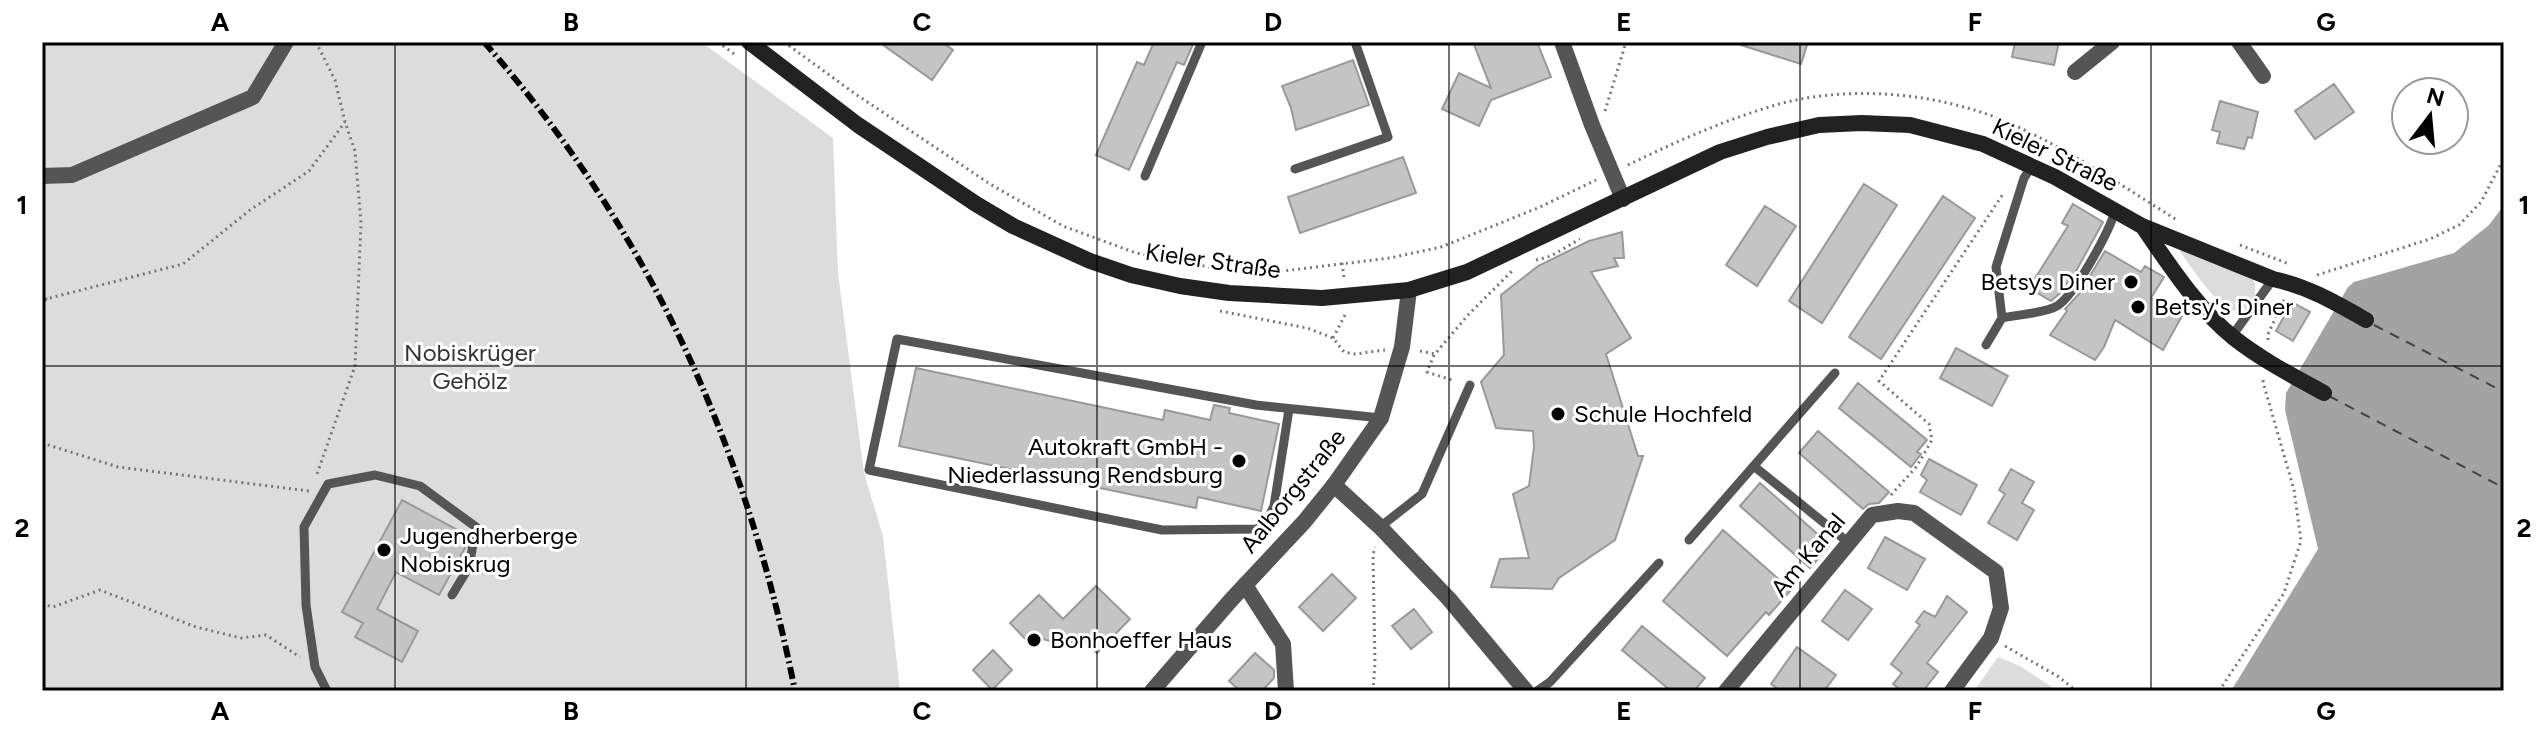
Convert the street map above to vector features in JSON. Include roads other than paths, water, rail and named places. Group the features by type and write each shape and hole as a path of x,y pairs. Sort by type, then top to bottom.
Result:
{"main road":[{"name":"Kieler Straße","path":"749,42 858,125 1013,226 1090,261 1156,280 1229,293 1346,297 1409,290 1467,272 1720,152 1819,125 1862,123 1910,125 1971,140 2028,164 2142,226 2273,279 2292,283 2366,320"},
{"name":"Kieler Straße","path":"2142,226 2182,284 2232,336 2275,367 2324,393"}],"street":[{"path":"42,176 72,175 253,97 286,42"},
{"path":"1562,42 1623,199"},
{"path":"2075,72 2112,42"},
{"path":"2239,42 2263,76"},
{"name":"Aalborgstraße","path":"1152,691 1304,522 1381,418 1402,347 1409,290"},
{"path":"1334,485 1380,527 1449,599 1526,690"},
{"name":"Am Kanal","path":"1726,691 1872,515 1898,511 1914,513 1996,572 2001,608 1991,638 1952,691"},
{"path":"1245,585 1283,644 1286,691"}],"lane":[{"path":"1145,176 1202,42"},
{"path":"1295,169 1388,137 1355,42"},
{"path":"1986,345 2002,318 1996,267 2028,164"},
{"path":"2002,318 2056,308 2069,294 2110,227 2115,211"},
{"path":"2232,336 2273,279"},
{"path":"1289,409 1274,506 1267,521 1257,529 1162,530 869,470 897,339 1256,405 1381,418"},
{"path":"1689,540 1835,373"},
{"path":"1380,527 1422,494 1470,385"},
{"path":"1755,467 1849,543"},
{"path":"327,691 315,667 306,605 304,527 328,484 375,475 420,486 476,527 469,567 452,595"},
{"path":"1526,690 1550,682 1659,563"}],"railway":[{"path":"484,42 543,114 596,189 642,266 683,345 719,427 749,512 795,691"}],"place":[{"name":"Betsys Diner","path":"2131,282"},
{"name":"Betsy's Diner","path":"2138,307"},
{"name":"Schule Hochfeld","path":"1558,414"},
{"name":"Autokraft GmbH - Niederlassung Rendsburg","path":"1239,461"},
{"name":"Jugendherberge Nobiskrug","path":"384,550"},
{"name":"Bonhoeffer Haus","path":"1034,640"}],"park label":[{"name":"Nobiskrüger Gehölz","path":"470,367"}]}
